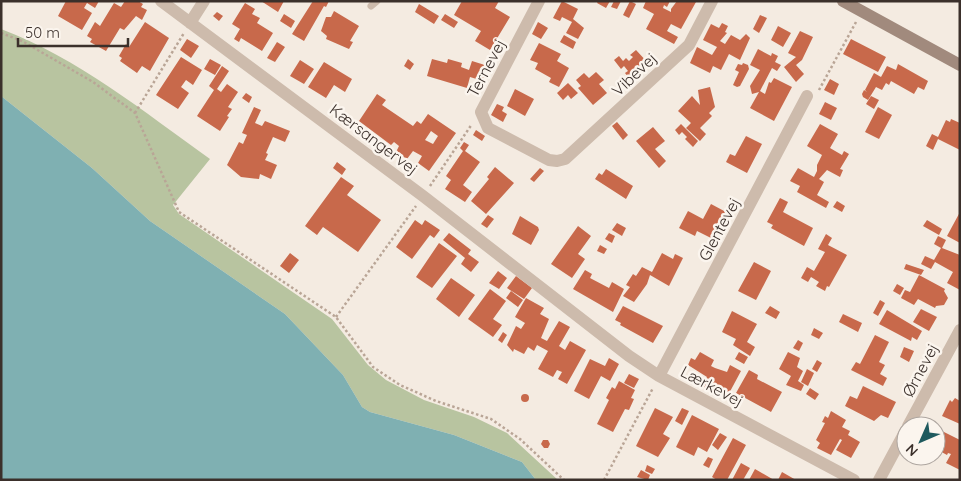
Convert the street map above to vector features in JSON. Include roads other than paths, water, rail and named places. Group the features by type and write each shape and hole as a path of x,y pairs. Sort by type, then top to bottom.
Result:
{"street":[{"name":"Kærsangervej","path":"161,1 423,196 564,305"},
{"path":"190,23 204,1"},
{"name":"Ternevej","path":"539,1 481,112 488,128 549,160 558,161 565,159"},
{"name":"Vibevej","path":"565,159 689,45 712,1"},
{"path":"843,1 960,65"},
{"name":"Glentevej","path":"659,376 807,96"},
{"name":"Lærkevej","path":"564,305 629,356 659,376 854,480"},
{"name":"Ørnevej","path":"913,416 960,330"},
{"path":"879,480 896,449"}],"water":[{"path":"1,96 92,168 150,221 285,314 343,375 362,407 370,412 454,435 522,462 536,480 1,480"}]}
